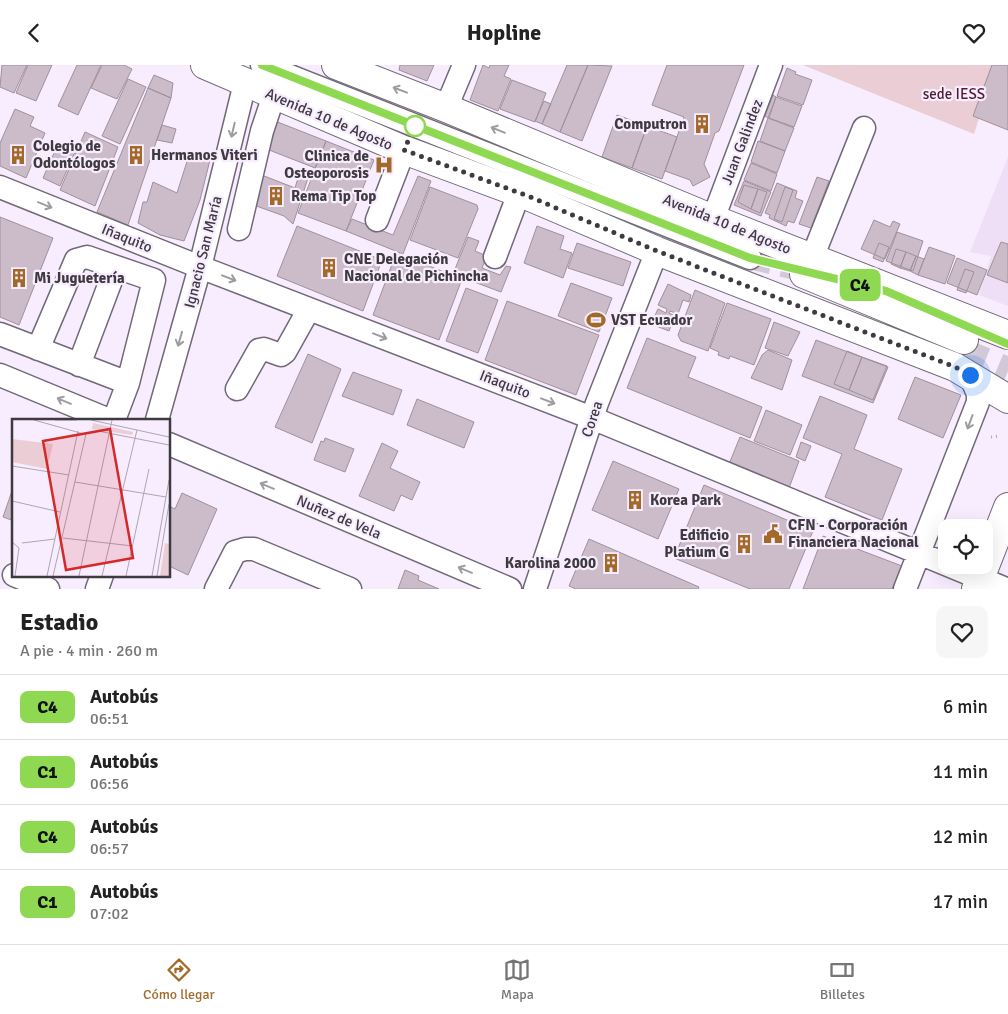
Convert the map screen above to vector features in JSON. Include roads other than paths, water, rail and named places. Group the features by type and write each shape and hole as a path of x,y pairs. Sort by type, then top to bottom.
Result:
{"main road":[{"name":"Avenida 10 de Agosto","path":"205,65 254,74 274,95 404,150 524,195 657,251 955,367 1008,399"},
{"name":"Avenida 10 de Agosto","path":"336,65 446,108 713,219 1008,335"},
{"path":"524,195 690,245 962,346 694,229 543,148"},
{"path":"978,584 1008,507"}],"street":[{"path":"446,108 464,65"},
{"name":"Juan Galindez","path":"713,219 771,65"},
{"path":"254,74 750,258"},
{"name":"Ignacio San María","path":"157,419 254,74"},
{"path":"239,229 262,131 274,95"},
{"path":"812,257 864,128"},
{"path":"377,220 404,150"},
{"name":"Iñaquito","path":"0,187 200,267 592,418 918,554 978,584 1006,589"},
{"path":"495,257 524,195"},
{"name":"Corea","path":"536,589 592,418 657,251"},
{"path":"114,419 128,383 154,280 165,253"},
{"path":"38,349 76,260 87,257 154,280"},
{"path":"79,365 116,267"},
{"path":"237,389 259,351 264,349 282,355 286,352 309,309"},
{"path":"0,334 128,383"},
{"path":"0,375 107,419"},
{"path":"905,589 978,402 978,394 970,375"},
{"name":"Nuñez de Vela","path":"170,445 510,589"},
{"path":"216,589 235,552 245,549 254,549 350,589"},
{"path":"0,569 12,574"},
{"path":"19,577 48,589"},
{"path":"97,589 101,577"}],"tunnel":[{"path":"750,258 820,275"},
{"path":"959,351 1008,371"}],"place":[{"name":"Computron","path":"702,124"},
{"name":"Colegio de Odontólogos","path":"18,155"},
{"name":"Hermanos Viteri","path":"136,155"},
{"name":"Clinica de Osteoporosis","path":"384,165"},
{"name":"Rema Tip Top","path":"276,196"},
{"name":"CNE Delegación Nacional de Pichincha","path":"329,268"},
{"name":"Mi Juguetería","path":"19,278"},
{"name":"VST Ecuador","path":"596,320"},
{"name":"Korea Park","path":"635,500"},
{"name":"CFN - Corporación Financiera Nacional","path":"773,534"},
{"name":"Edificio Platium G","path":"744,544"},
{"name":"Karolina 2000","path":"611,563"}],"park label":[{"name":"sede IESS","path":"954,94"}]}
